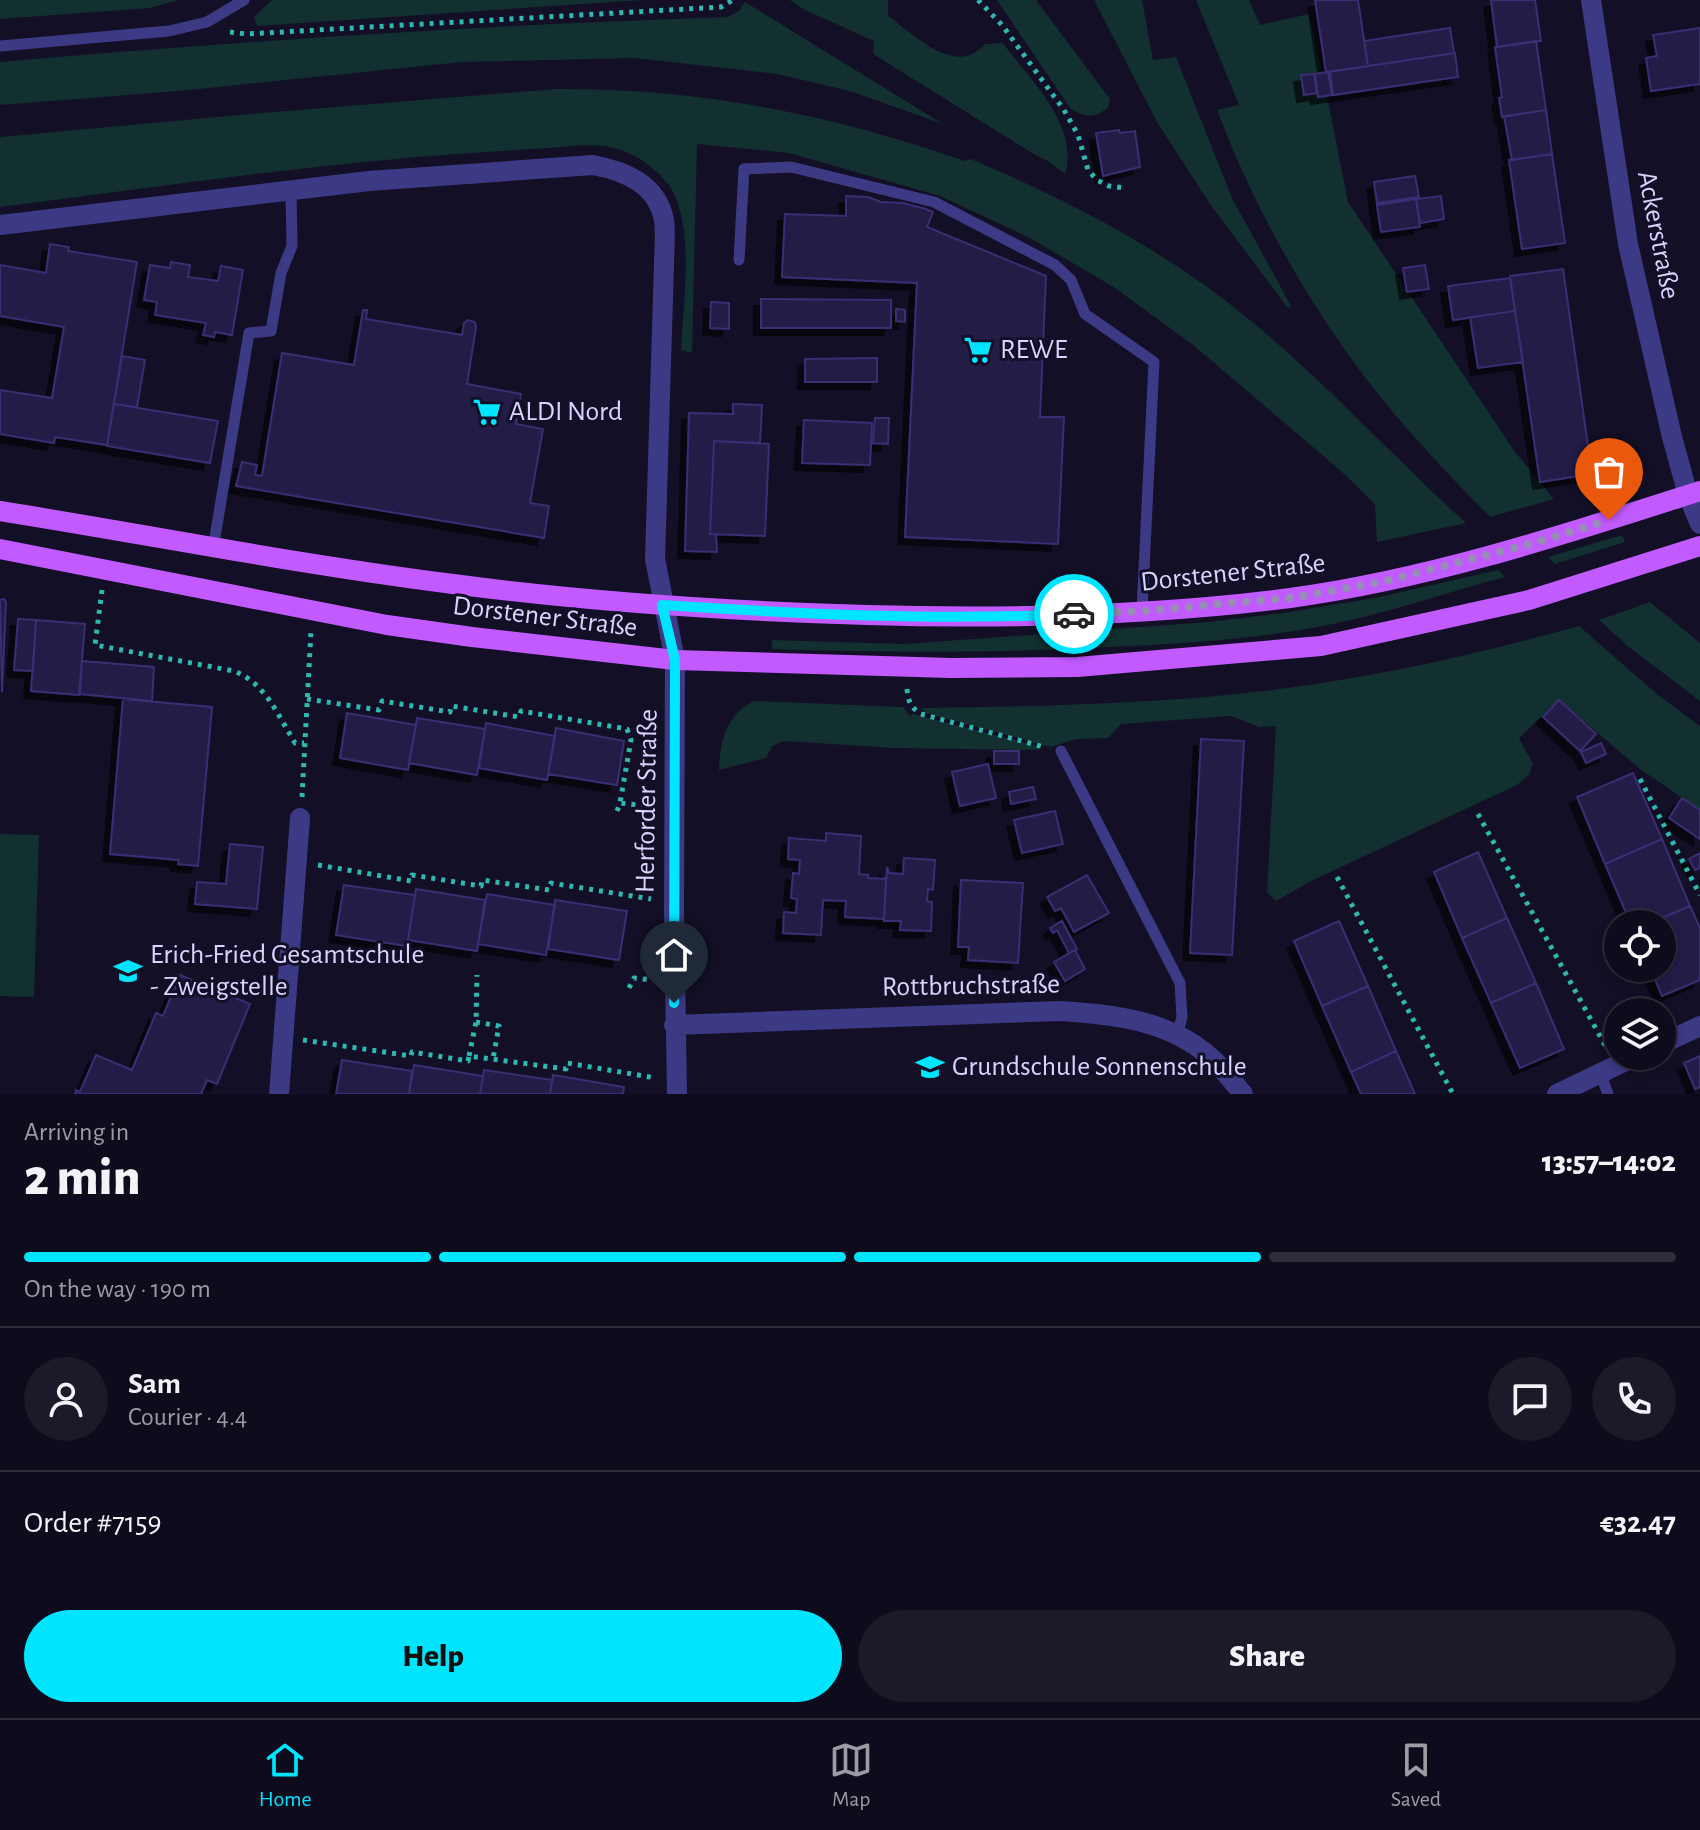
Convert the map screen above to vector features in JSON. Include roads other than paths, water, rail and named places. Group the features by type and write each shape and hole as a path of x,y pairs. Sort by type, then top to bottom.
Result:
{"main road":[{"name":"Dorstener Straße","path":"0,511 213,549 452,584 662,605 772,612 954,617 1142,611 1290,598 1382,582 1534,543 1694,493"},
{"name":"Dorstener Straße","path":"0,549 313,611 472,637 675,660 827,667 951,668 1077,667 1321,646 1579,587 1700,546"}],"street":[{"name":"Ackerstraße","path":"1591,0 1628,244 1672,437 1694,493 1700,524"},
{"name":"Dorstener Straße","path":"0,225 369,181 593,165 620,170 640,182 656,201 664,220 655,527 655,559 662,605"},
{"name":"Herforder Straße","path":"662,605 675,660 674,1025 677,1088"},
{"path":"279,1094 300,818"},
{"name":"Rottbruchstraße","path":"674,1025 1059,1011 1129,1018 1177,1035 1211,1057 1243,1094"},
{"path":"1676,1037 1700,1026"},
{"path":"1557,1094 1606,1070"}],"lane":[{"path":"0,46 169,31 207,22 244,0"},
{"path":"739,260 744,169 791,167 934,202 1055,265 1071,280 1085,314 1154,362 1142,611"},
{"path":"213,549 249,333 271,331 281,273 292,246 291,191"},
{"path":"1061,751 1180,983 1182,1017 1177,1035"},
{"path":"1608,1070 1608,1094"}],"place":[{"name":"REWE","path":"978,350"},
{"name":"ALDI Nord","path":"487,412"},
{"name":"Erich-Fried Gesamtschule - Zweigstelle","path":"128,971"},
{"name":"Grundschule Sonnenschule","path":"930,1067"}]}
